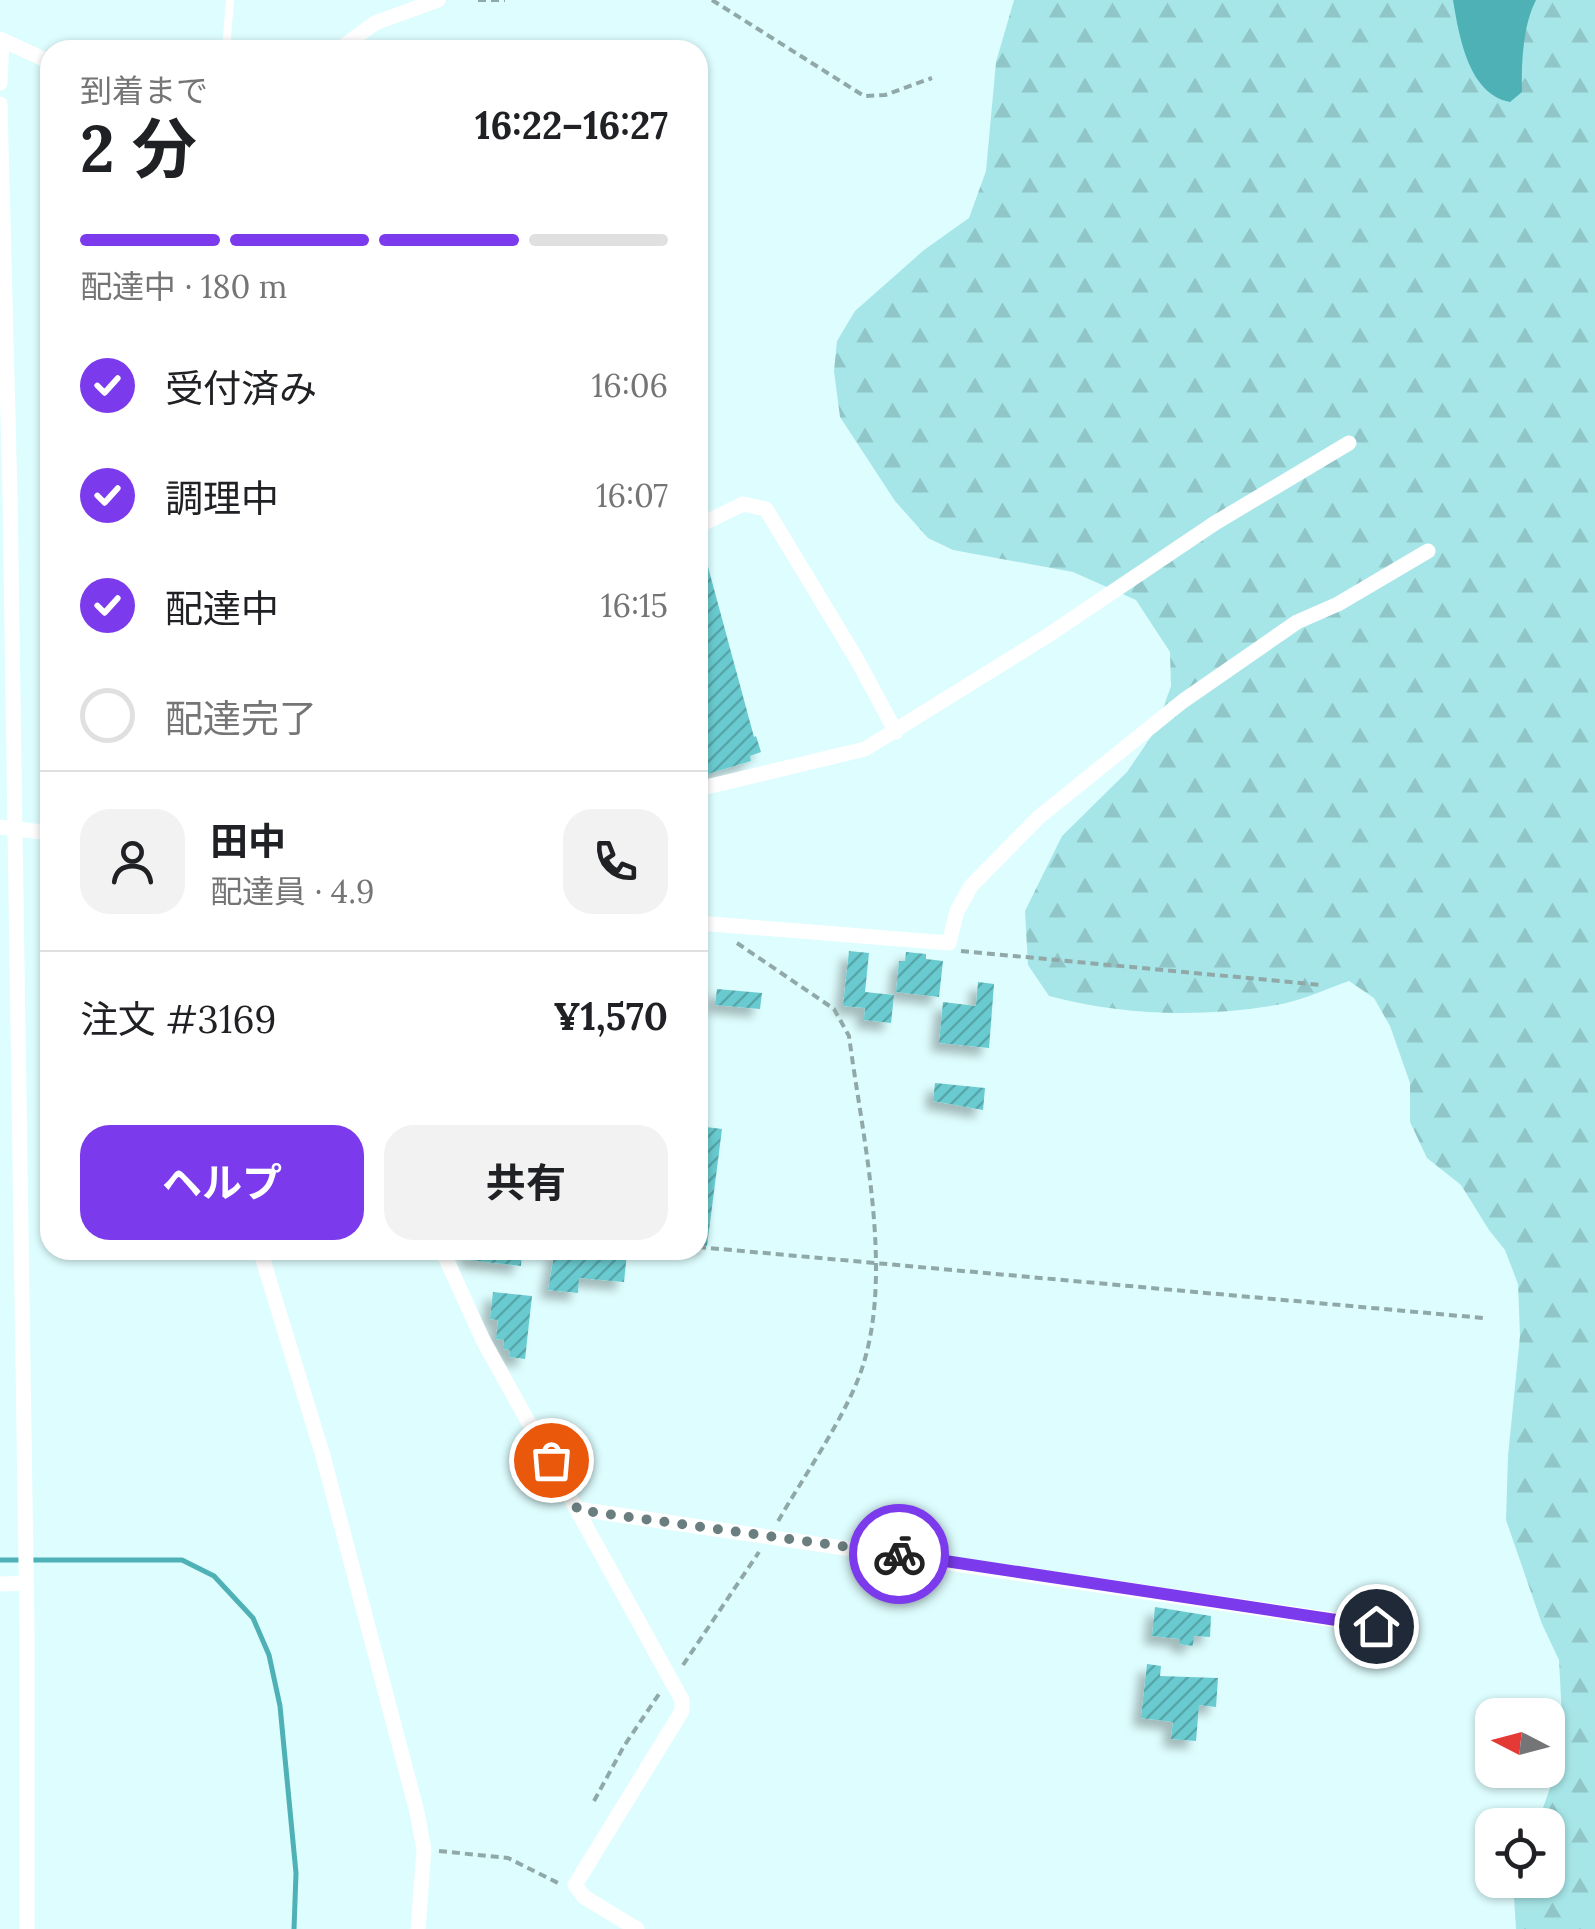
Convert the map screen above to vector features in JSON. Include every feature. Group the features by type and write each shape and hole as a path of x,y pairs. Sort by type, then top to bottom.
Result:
{"street":[{"path":"352,40 376,23 438,0"},
{"path":"0,82 1,40 40,58"},
{"path":"0,104 10,495 7,828 26,1583 27,1929"},
{"path":"708,786 853,752 896,732 1215,524 1349,443"},
{"path":"708,521 744,504 766,509 896,732"},
{"path":"708,923 949,943 957,911 971,886 1039,817 1182,702 1297,622 1338,604 1428,551"},
{"path":"7,828 40,832"},
{"path":"263,1260 323,1456 400,1746 424,1850 418,1929"},
{"path":"447,1260 484,1340 682,1700 682,1711 577,1878 576,1888 584,1898 637,1929"},
{"path":"578,1510 1376,1626"},
{"path":"0,1584 26,1583"}],"lane":[{"path":"227,40 230,0"}],"path":[{"path":"478,0 505,0"},
{"path":"712,0 856,94 885,95 932,78"},
{"path":"594,1801 624,1746 770,1536 860,1374 870,1335 876,1263 848,1036 834,1009 734,942 721,925"},
{"path":"949,943 952,948 966,952 1322,984"},
{"path":"708,1247 1483,1318"},
{"path":"424,1850 508,1858 565,1887 576,1888"}],"green space":[{"path":"1014,0 1595,0 1595,1929 1516,1929 1514,1898 1565,1898 1565,1808 1543,1808 1550,1788 1565,1788 1565,1698 1561,1698 1559,1660 1542,1624 1506,1520 1520,1336 1518,1284 1505,1250 1461,1185 1427,1158 1410,1122 1410,1083 1390,1026 1374,998 1349,981 1282,1004 1194,1013 1106,1008 1049,996 1028,965 1025,911 1062,836 1127,772 1155,731 1171,686 1170,652 1136,600 1073,572 953,550 928,538 895,501 840,417 834,371 837,341 855,311 924,250 969,218 986,171 996,62"}],"shaded area":[{"path":"1453,0 1536,0 1526,33 1522,92 1510,102 1484,88 1475,75 1463,46"}],"building":[{"path":"708,567 761,752 750,756 751,761 708,774"},
{"path":"849,951 869,953 865,992 894,995 891,1023 864,1020 865,1008 843,1006"},
{"path":"906,952 943,961 939,997 896,992 899,961 905,961"},
{"path":"978,982 994,984 989,1048 939,1043 943,1002 976,1006"},
{"path":"717,989 762,993 760,1009 715,1005"},
{"path":"935,1083 985,1088 983,1110 933,1101"},
{"path":"708,1127 722,1129 708,1238"},
{"path":"468,1260 521,1260 521,1266"},
{"path":"553,1260 626,1260 624,1282 579,1278 578,1293 548,1290"},
{"path":"493,1292 532,1296 525,1359 509,1357 510,1350 503,1349 504,1340 496,1339 498,1320 490,1319"},
{"path":"1155,1607 1211,1616 1210,1637 1194,1636 1193,1646 1179,1644 1180,1639 1152,1636"},
{"path":"1147,1664 1161,1666 1160,1676 1218,1678 1216,1707 1199,1705 1196,1741 1171,1739 1173,1722 1141,1718"}],"waterway":[{"path":"0,1560 182,1560 214,1576 253,1618 269,1655 280,1706 296,1873 294,1929"}],"way so far":[{"path":"551,1460 578,1510 899,1554"}],"route":[{"path":"899,1554 1376,1626"}]}
